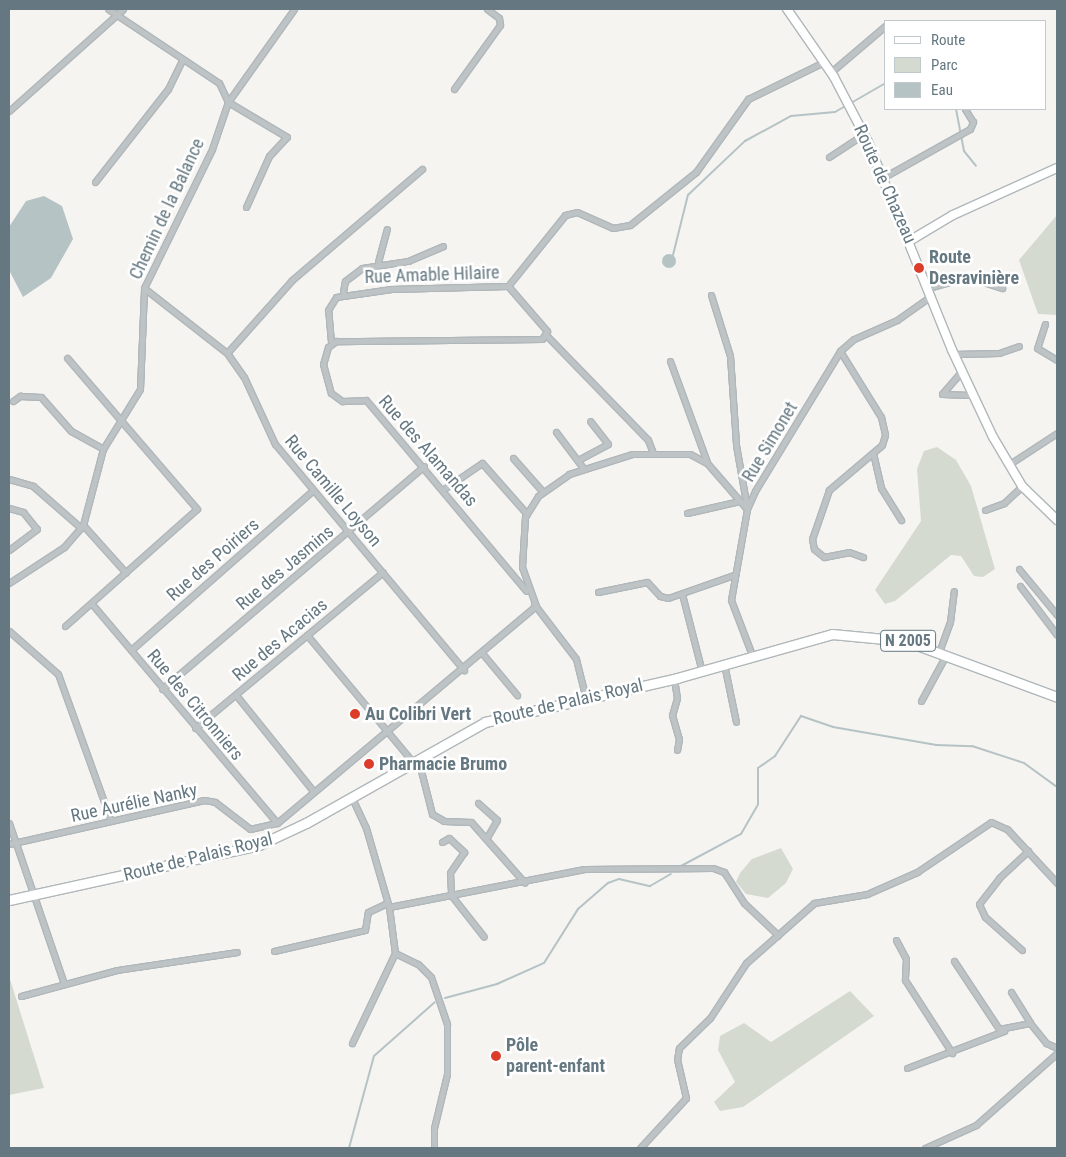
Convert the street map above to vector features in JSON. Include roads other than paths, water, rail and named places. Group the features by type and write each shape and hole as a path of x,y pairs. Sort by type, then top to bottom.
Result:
{"main road":[{"name":"Route de Chazeau","path":"786,9 831,72 864,134 910,240 961,372 1008,465 1022,486 1057,520"},
{"path":"910,240 962,211 1057,168"},
{"name":"Route de Palais Royal","path":"9,900 259,845 352,798 415,760 485,722 586,696 702,672 752,655 832,634 869,634 943,654 1057,697"}],"street":[{"path":"108,9 219,83 228,102 287,137 270,156 246,207"},
{"path":"9,111 123,9"},
{"name":"Chemin de la Balance","path":"9,583 64,547 82,526 103,449 124,421 142,376 144,288 212,149 228,102 294,9"},
{"path":"454,89 500,25 499,18 487,9"},
{"path":"831,72 884,27"},
{"path":"96,182 168,89 182,60"},
{"path":"508,286 566,215 577,212 613,228 630,225 696,172 748,99 824,62"},
{"path":"884,177 970,129 972,122 966,110"},
{"path":"829,157 864,134"},
{"path":"227,353 292,280 335,247 422,168"},
{"path":"378,262 387,229"},
{"path":"343,292 348,278 378,262 408,261 443,246"},
{"path":"928,288 968,277 1002,288"},
{"name":"Rue Amable Hilaire","path":"331,342 328,310 343,292 508,286 548,330 544,337"},
{"name":"Rue Camille Loyson","path":"144,288 227,353 244,377 274,444 464,670"},
{"path":"711,295 730,356 736,445 747,508"},
{"name":"Rue Simonet","path":"752,655 734,616 734,575 747,508 840,352 854,339 897,320 931,296"},
{"path":"1044,324 1037,348 1057,360"},
{"path":"331,342 544,337 648,440 653,453"},
{"name":"Rue des Alamandas","path":"331,342 323,364 331,393 342,401 366,400 444,489 576,659 586,696"},
{"path":"954,354 1000,353 1019,346"},
{"path":"840,352 885,428 882,445 834,485 814,525 812,539 818,554 863,557"},
{"path":"64,626 193,517 195,502 67,358"},
{"path":"670,362 707,463 747,508"},
{"path":"961,372 942,394 972,395"},
{"path":"14,401 20,396 41,397 71,431 103,449"},
{"path":"578,460 608,444 590,421"},
{"path":"556,432 584,469"},
{"path":"1008,465 1057,433"},
{"path":"873,453 880,488 901,520"},
{"path":"536,606 522,567 521,541 527,514 543,492 584,469 632,454 690,454 707,463"},
{"path":"513,458 543,492"},
{"path":"444,489 482,463 527,514"},
{"name":"Rue des Jasmins","path":"162,689 349,532 424,466"},
{"path":"9,478 33,486 82,526 126,573"},
{"path":"985,510 1004,503 1022,486"},
{"name":"Rue des Poiriers","path":"131,650 313,490"},
{"path":"687,513 740,502"},
{"path":"9,508 23,512 37,529 9,550"},
{"path":"1019,569 1057,615"},
{"name":"Rue des Acacias","path":"195,728 383,572"},
{"path":"598,592 647,582 662,598 682,594 734,575"},
{"path":"1020,586 1057,635"},
{"path":"921,701 943,654 954,591"},
{"path":"682,594 702,672"},
{"name":"Rue des Citronniers","path":"92,604 277,823"},
{"name":"Rue Aurélie Nanky","path":"9,844 204,800 215,802 250,829 277,823 389,733 536,606"},
{"path":"9,631 58,674 111,821"},
{"path":"307,635 389,733 415,760 432,814 444,821 467,820 487,837 525,883"},
{"path":"482,653 517,695"},
{"path":"724,664 736,722"},
{"path":"674,679 677,695 672,715 680,742 678,750"},
{"path":"236,695 314,792"},
{"path":"352,798 366,828 388,905 396,953 352,1043"},
{"path":"478,803 497,820 487,837"},
{"path":"640,1148 686,1098 677,1051 710,1018 746,963 814,903 867,894 917,872 991,822 1002,824 1057,883"},
{"path":"9,823 64,984"},
{"path":"442,842 449,838 465,854 451,872 451,895 484,937"},
{"path":"1022,950 985,917 979,904 998,878 1028,851"},
{"path":"274,951 365,930 368,912 388,905 525,883 584,869 720,870 753,913 778,935"},
{"path":"896,940 906,959 905,980 952,1053"},
{"path":"21,996 117,970 237,952"},
{"path":"396,953 418,964 431,977 447,1024 447,1074 434,1128 434,1148"},
{"path":"954,962 995,1024 1007,1029"},
{"path":"1011,992 1030,1023 1046,1043 1057,1048"},
{"path":"907,1068 952,1053 1007,1029 1030,1023"},
{"path":"925,1148 976,1125 1057,1053"}],"water":[{"path":"44,196 62,206 73,239 51,278 23,297 9,270 9,227 26,201"},
{"path":"666,254 672,254 676,261 672,268 666,268 662,264 662,258"}],"waterway":[{"path":"851,103 884,84"},
{"path":"673,255 688,195 745,141 791,116 835,112 847,105"},
{"path":"956,110 964,151 976,166"},
{"path":"681,866 741,834 758,804 758,768 775,756 801,716 833,727 936,745 972,746 1024,763 1057,787"},
{"path":"445,998 497,984 544,963 578,909 608,883 619,879 650,886 671,874"},
{"path":"349,1148 374,1056 435,1002"}],"place":[{"name":"Route Desravinière","path":"919,268"},
{"name":"Au Colibri Vert","path":"355,714"},
{"name":"Pharmacie Brumo","path":"369,764"},
{"name":"Pôle parent-enfant","path":"496,1056"}]}
